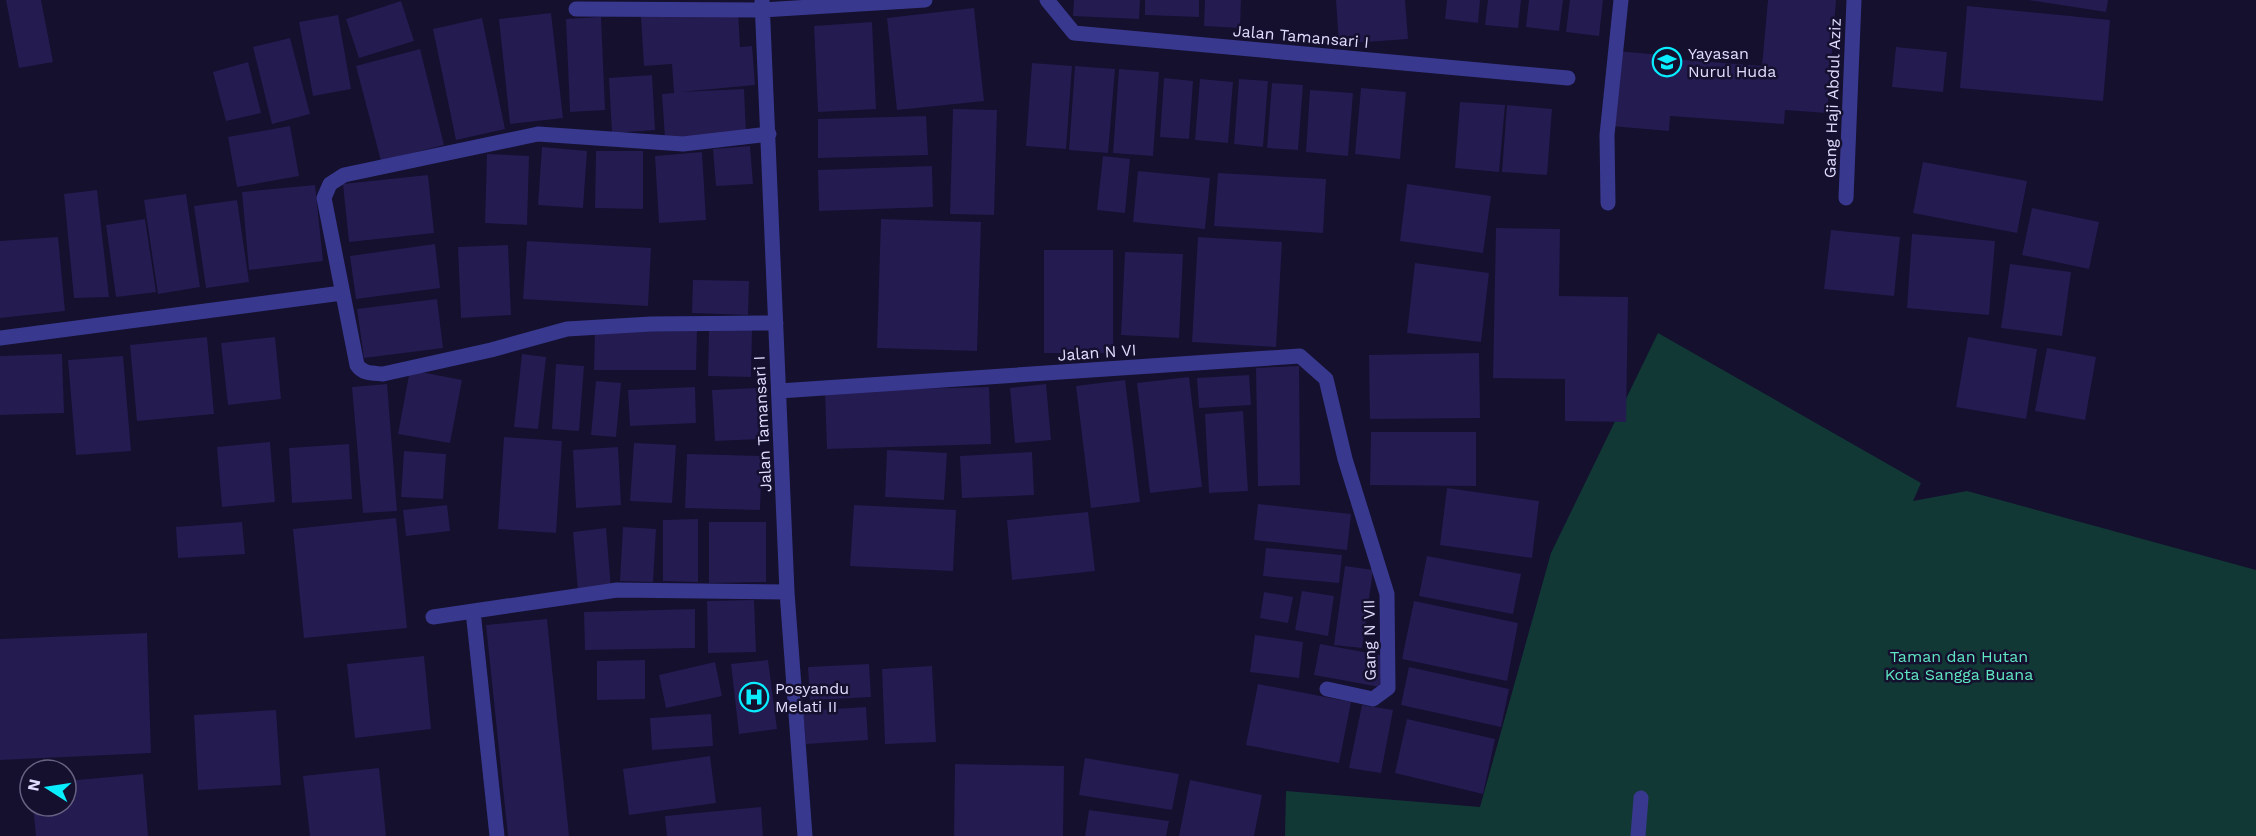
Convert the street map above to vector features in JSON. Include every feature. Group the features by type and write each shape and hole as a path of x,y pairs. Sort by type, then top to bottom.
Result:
{"street":[{"path":"576,9 925,0"},
{"name":"Jalan Tamansari I","path":"1047,0 1074,33 1568,78"},
{"path":"1608,203 1607,135 1621,0"},
{"name":"Gang Haji Abdul Aziz","path":"1846,198 1854,0"},
{"name":"Jalan Tamansari I","path":"762,5 787,592 806,836"},
{"path":"769,134 683,144 538,134 344,175 330,184 324,198 357,365 361,370 369,373 383,374 491,350 567,329 651,324 776,323"},
{"path":"0,338 342,293"},
{"name":"Jalan N VI","path":"779,391 1300,356 1326,378 1345,459"},
{"name":"Gang N VII","path":"1327,690 1373,699 1388,688 1387,594 1345,459"},
{"path":"433,617 617,590 787,592"},
{"path":"472,611 497,836"},
{"path":"1638,836 1641,798"}],"green space":[{"name":"Taman dan Hutan Kota Sangga Buana","path":"1658,333 1921,483 1913,501 1967,491 2256,570 2256,836 1285,836 1286,791 1480,807 1551,553"}],"building":[{"path":"6,0 41,0 53,62 19,68"},
{"path":"1074,0 1140,0 1139,19 1073,16"},
{"path":"1145,0 1199,0 1199,17 1145,15"},
{"path":"1205,0 1241,0 1240,28 1204,26"},
{"path":"1336,0 1405,0 1408,39 1339,44"},
{"path":"1447,0 1480,0 1478,23 1445,19"},
{"path":"1488,0 1521,0 1518,28 1485,25"},
{"path":"1529,0 1563,0 1559,31 1526,27"},
{"path":"1570,0 1603,0 1599,36 1566,32"},
{"name":"Yayasan Nurul Huda","path":"1768,0 1836,0 1827,113 1785,110 1784,124 1670,116 1669,131 1611,126 1616,51 1673,56 1673,59 1762,66"},
{"path":"2028,0 2108,0 2106,12"},
{"path":"401,1 414,41 359,58 346,19"},
{"path":"1967,6 2110,20 2103,101 1960,88"},
{"path":"974,8 984,101 897,110 887,18"},
{"path":"738,11 740,47 752,46 755,85 680,92 744,89 746,134 665,138 662,94 674,93 672,64 644,66 641,17"},
{"path":"551,13 563,118 510,124 499,19"},
{"path":"338,15 351,89 313,96 299,22"},
{"path":"601,17 605,110 570,112 566,19"},
{"path":"482,18 505,129 456,140 433,29"},
{"path":"872,22 876,109 818,112 814,26"},
{"path":"290,38 310,114 272,124 253,47"},
{"path":"1896,47 1947,52 1943,92 1892,87"},
{"path":"420,49 444,145 381,161 356,66"},
{"path":"248,62 261,113 226,121 213,72"},
{"path":"1032,63 1072,66 1066,149 1026,146"},
{"path":"1075,66 1115,69 1108,153 1069,150"},
{"path":"1119,69 1159,72 1153,156 1113,153"},
{"path":"652,75 655,130 612,133 609,78"},
{"path":"1164,78 1193,81 1189,139 1160,137"},
{"path":"1200,79 1233,82 1228,143 1195,140"},
{"path":"1239,79 1268,81 1263,147 1234,144"},
{"path":"1272,83 1303,85 1298,150 1267,148"},
{"path":"1361,88 1406,92 1400,159 1355,154"},
{"path":"1310,90 1353,93 1348,156 1306,152"},
{"path":"1460,102 1505,105 1499,172 1455,168"},
{"path":"1507,105 1552,109 1547,175 1502,172"},
{"path":"953,109 997,110 994,215 950,214"},
{"path":"926,116 928,155 818,158 818,119"},
{"path":"290,126 299,176 237,187 228,137"},
{"path":"750,146 753,184 716,186 713,149"},
{"path":"542,147 587,151 583,208 538,205"},
{"path":"596,151 643,151 643,209 595,208"},
{"path":"702,152 706,220 659,223 655,156"},
{"path":"487,154 529,156 527,225 485,223"},
{"path":"1103,156 1130,159 1125,213 1097,210"},
{"path":"1923,162 2027,181 2017,233 1913,213"},
{"path":"932,166 933,207 819,211 818,170"},
{"path":"1138,171 1210,178 1205,229 1133,222"},
{"path":"1218,173 1326,179 1323,233 1214,226"},
{"path":"428,175 434,233 349,242 343,184"},
{"path":"1407,184 1491,196 1483,253 1400,241"},
{"path":"315,185 323,261 249,270 242,192"},
{"path":"97,190 109,297 74,298 64,194"},
{"path":"186,194 200,287 158,294 144,200"},
{"path":"237,200 249,282 206,288 194,206"},
{"path":"2032,208 2099,222 2089,269 2022,255"},
{"path":"145,219 156,292 116,297 106,225"},
{"path":"881,219 981,222 977,351 877,348"},
{"path":"1496,228 1560,229 1559,296 1628,297 1626,422 1565,421 1565,379 1493,378"},
{"path":"1831,230 1900,237 1894,296 1824,289"},
{"path":"1912,234 1995,241 1989,315 1907,308"},
{"path":"58,237 65,311 0,318 0,241"},
{"path":"1198,237 1282,242 1276,347 1192,342"},
{"path":"527,241 651,248 648,306 523,299"},
{"path":"435,244 440,288 356,299 350,256"},
{"path":"508,245 511,315 461,318 458,247"},
{"path":"1044,250 1113,250 1113,353 1044,353"},
{"path":"1125,252 1183,254 1179,338 1121,335"},
{"path":"1415,263 1489,273 1481,342 1407,333"},
{"path":"2010,264 2071,272 2062,336 2001,328"},
{"path":"693,280 749,281 748,315 692,313"},
{"path":"437,299 443,348 364,358 357,309"},
{"path":"709,329 752,330 751,377 708,376"},
{"path":"595,330 697,331 696,370 594,370"},
{"path":"207,337 214,414 137,421 130,345"},
{"path":"275,337 281,399 228,405 221,343"},
{"path":"1968,337 2037,349 2026,419 1956,407"},
{"path":"2047,348 2096,357 2085,420 2035,411"},
{"path":"1479,353 1480,418 1370,419 1369,355"},
{"path":"62,354 64,413 0,415 0,356"},
{"path":"522,354 546,357 538,429 514,427"},
{"path":"123,356 131,451 76,455 68,360"},
{"path":"556,364 584,366 579,431 552,429"},
{"path":"1299,366 1300,485 1258,486 1256,368"},
{"path":"410,370 462,380 450,443 398,434"},
{"path":"1249,375 1251,405 1199,408 1197,378"},
{"path":"1189,377 1202,487 1150,493 1137,383"},
{"path":"1125,380 1140,502 1091,508 1076,386"},
{"path":"596,381 621,383 616,437 591,435"},
{"path":"387,384 397,511 363,513 352,387"},
{"path":"1046,384 1051,440 1015,443 1010,388"},
{"path":"695,387 696,423 630,426 628,390"},
{"path":"989,387 991,444 827,449 825,391"},
{"path":"758,388 761,439 715,441 712,390"},
{"path":"1243,411 1248,491 1209,493 1205,414"},
{"path":"1371,432 1476,432 1476,486 1370,485"},
{"path":"504,437 562,441 556,533 498,529"},
{"path":"270,442 275,502 222,507 217,447"},
{"path":"634,443 676,445 672,503 630,501"},
{"path":"349,444 352,499 292,503 289,448"},
{"path":"618,447 621,505 576,508 573,450"},
{"path":"887,450 947,453 944,500 885,497"},
{"path":"404,451 446,454 443,499 401,497"},
{"path":"1032,452 1034,495 962,498 960,456"},
{"path":"687,454 762,456 760,510 685,508"},
{"path":"1447,488 1539,501 1532,558 1440,545"},
{"path":"1258,504 1351,514 1347,550 1254,540"},
{"path":"447,505 450,531 406,536 403,510"},
{"path":"854,505 956,510 953,571 850,566"},
{"path":"1088,512 1095,571 1012,580 1007,520"},
{"path":"396,518 407,628 304,638 293,529"},
{"path":"698,519 698,582 663,581 663,520"},
{"path":"242,522 245,554 178,558 176,527"},
{"path":"709,522 766,522 766,582 709,583"},
{"path":"623,527 656,529 653,582 620,581"},
{"path":"606,528 611,589 578,591 573,532"},
{"path":"1266,548 1342,555 1339,583 1263,576"},
{"path":"1427,556 1521,574 1513,614 1419,596"},
{"path":"1345,566 1373,570 1362,648 1334,645"},
{"path":"1302,591 1334,596 1328,636 1295,630"},
{"path":"1264,592 1293,597 1288,623 1260,618"},
{"path":"754,600 756,652 708,653 707,601"},
{"path":"1414,601 1518,623 1507,681 1402,659"},
{"path":"695,609 695,648 585,650 584,612"},
{"path":"547,619 569,836 508,836 486,625"},
{"path":"147,633 151,753 0,760 0,639"},
{"path":"1255,635 1303,642 1299,678 1250,672"},
{"path":"1320,644 1385,656 1380,687 1314,675"},
{"path":"424,656 431,729 355,738 347,664"},
{"path":"645,660 645,699 597,700 597,661"},
{"name":"Posyandu Melati II","path":"768,660 777,729 739,734 731,664"},
{"path":"715,662 722,696 666,708 659,675"},
{"path":"869,664 871,697 810,700 808,667"},
{"path":"932,666 936,742 885,744 882,669"},
{"path":"1409,667 1509,689 1501,727 1401,705"},
{"path":"1258,684 1351,702 1339,763 1246,745"},
{"path":"1362,705 1393,710 1381,773 1349,768"},
{"path":"866,707 868,740 806,744 803,711"},
{"path":"276,710 281,785 198,790 194,715"},
{"path":"711,714 713,746 652,750 650,718"},
{"path":"1407,719 1495,739 1483,794 1395,773"},
{"path":"710,756 716,803 629,815 623,769"},
{"path":"1085,758 1179,774 1172,810 1079,795"},
{"path":"955,764 1064,766 1063,836 954,836"},
{"path":"379,768 386,836 310,836 303,776"},
{"path":"143,774 148,836 36,836 34,818 78,818 78,780"},
{"path":"1190,780 1262,795 1254,836 1179,836"},
{"path":"761,807 763,836 667,836 665,816"},
{"path":"1089,810 1169,821 1166,836 1085,836"}],"place":[{"name":"Yayasan Nurul Huda","path":"1667,62"},
{"name":"Posyandu Melati II","path":"754,697"}]}
